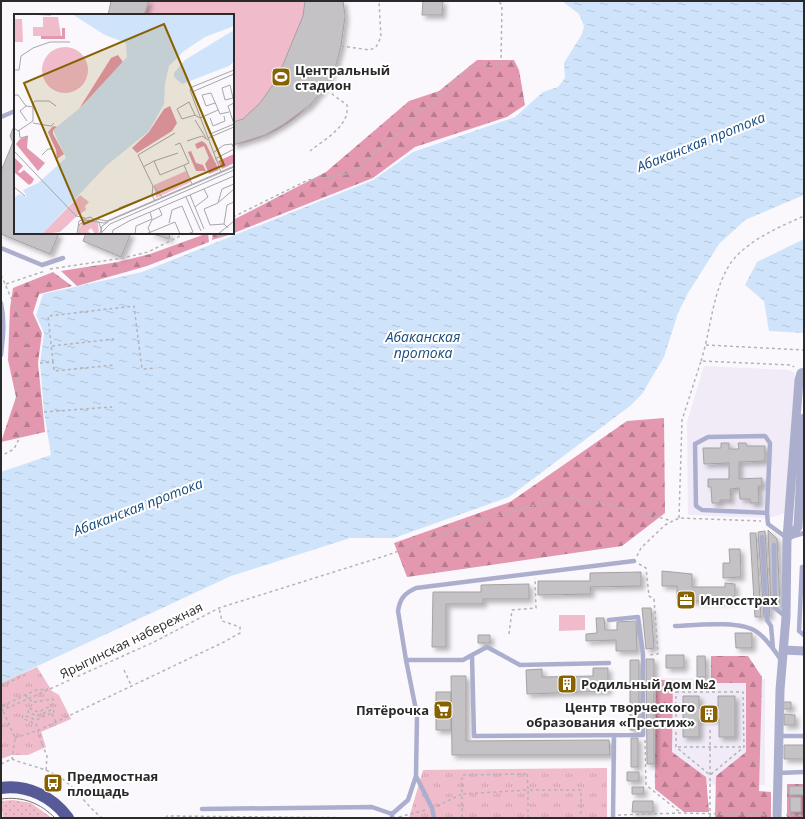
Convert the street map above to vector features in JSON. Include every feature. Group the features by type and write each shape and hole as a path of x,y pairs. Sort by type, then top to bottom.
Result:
{"highway":[{"path":"1,780 17,788"},
{"path":"1,788 29,790 46,797 68,818"}],"street":[{"path":"777,816 777,736 781,660 784,650 786,617 787,538 799,380 803,372"},
{"path":"787,538 798,527 804,418"},
{"path":"784,650 804,651"}],"lane":[{"path":"1,117 14,111"},
{"path":"1,248 42,265 63,258"},
{"path":"1,303 4,316 1,355"},
{"path":"767,513 702,510 696,506 695,444 708,437 765,436 770,443 767,513 768,524 787,538 804,533"},
{"path":"762,537 767,620 771,626 773,648"},
{"path":"774,545 775,608 786,617"},
{"path":"202,809 372,807 392,816 408,800 416,776 417,715 398,611 400,602 406,593 416,588 535,572 634,562"},
{"path":"802,567 799,631 804,635"},
{"path":"472,655 474,736 643,735 643,654 638,617 609,620"},
{"path":"675,626 734,625 757,631 773,648 781,660"},
{"path":"406,660 463,660 487,647 520,665 609,662"},
{"path":"613,817 614,735"},
{"path":"777,736 804,736"},
{"path":"777,773 804,772"},
{"path":"416,776 432,808 434,818"}],"path":[{"path":"341,46 370,50 376,47 381,37 379,1"},
{"path":"234,217 308,180 353,173 474,66 501,64 502,5 498,1"},
{"path":"310,151 340,127 348,113 347,105 324,88"},
{"path":"679,518 682,420 706,345 720,288 730,264 747,247 804,216"},
{"path":"6,284 50,269 123,258 148,252 184,234"},
{"path":"1,275 28,340 17,383 19,402 24,414 24,429 14,450 1,456"},
{"path":"115,365 54,371 48,316 134,306 142,369 156,368"},
{"path":"52,346 114,340"},
{"path":"706,345 804,350"},
{"path":"701,361 790,365 803,372"},
{"path":"40,363 53,362"},
{"path":"44,412 112,407"},
{"name":"Ярыгинская набережная","path":"2,710 154,642 219,608 388,555 474,523 563,497 630,509 672,520"},
{"path":"641,548 665,525 672,520 679,518 761,521 768,524"},
{"path":"509,634 512,610 536,608 535,572"},
{"path":"15,738 56,722 224,642 240,632 240,627 222,621 219,608"},
{"path":"124,670 131,685"},
{"path":"1,686 27,674"},
{"name":"Ярыгинская набережная","path":"1,706 36,690 50,688"},
{"path":"676,747 676,692 743,692 744,747"},
{"path":"26,695 28,699 34,702 53,699 53,705 38,712 29,708 28,712 37,716 53,709 54,712 52,714 56,722"},
{"path":"1,706 15,738 12,759"},
{"path":"46,770 47,756 36,724 22,718 23,715 36,720 52,714"},
{"path":"710,730 710,818"},
{"path":"676,747 744,747"},
{"path":"676,747 710,775"},
{"path":"710,775 744,747"},
{"path":"1,764 12,759 57,775 77,791 94,813 102,818"},
{"path":"462,818 462,775 527,774 528,818"},
{"path":"462,794 528,790 581,790 581,818"},
{"path":"613,817 681,813 710,815 804,815"},
{"path":"166,818 167,816 377,818"}],"shaded area":[{"path":"704,366 789,370 795,373 785,513 769,518 688,515 687,422"},
{"path":"655,678 765,679 765,785 654,784"}],"green space":[{"name":"Центральный стадион","path":"111,1 343,1 343,27 339,52 330,75 318,95 301,113 281,127 258,138 234,145 234,14 108,14"},
{"path":"477,60 514,60 519,70 525,105 507,117 415,147 373,178 234,233 234,219 326,172 409,101 439,91"},
{"path":"208,234 209,242 147,266 77,286 61,271 118,262 150,254"},
{"path":"213,234 232,234 229,235 212,240"},
{"path":"53,272 72,286 39,294 33,313 42,333 38,363 45,432 1,442 16,397 8,360 10,308 13,288"},
{"path":"664,418 665,513 622,546 407,577 394,543 510,502 627,421"},
{"path":"559,615 585,615 585,630 559,631"},
{"path":"711,656 748,656 762,677 759,791 771,792 771,818 715,818 716,776 746,752 746,683 711,683"},
{"path":"37,667 52,691 59,695 71,719 41,732 46,747 28,755 12,755 1,759 1,683"},
{"path":"656,680 673,680 672,752 706,777 709,812 684,812 655,789"},
{"path":"607,768 607,818 409,818 423,770"},
{"path":"787,784 804,784 804,818 787,818"},
{"path":"13,800 31,803 52,818 3,818 1,801"}],"water":[{"name":"Абаканская протока","path":"562,1 804,1 804,195 745,220 719,244 688,293 678,313 664,357 642,394 630,406 509,497 394,538 350,538 231,576 1,683 1,472 51,455 44,412 40,363 44,333 36,315 43,294 142,272 373,180 413,152 515,117 543,92 558,87 565,78 564,63 582,34 584,26 579,14"},
{"path":"804,239 804,333 769,331 764,301 745,285 757,262"}],"building":[{"path":"111,1 149,1 144,14 108,14"},
{"path":"305,1 343,1 345,16 341,46 336,65 324,88 310,105 284,124 265,135 234,145 234,122 243,119 260,103 277,79 303,16"},
{"path":"423,1 443,1 442,15 422,15"},
{"path":"14,126 14,234 59,234 50,254 1,234 1,171 13,142 10,136"},
{"path":"86,234 131,234 121,257 83,241"},
{"path":"153,234 170,234 169,239"},
{"path":"721,443 729,443 729,449 739,449 738,443 746,443 747,446 765,446 765,461 739,462 739,479 762,478 762,486 758,486 759,503 750,503 750,499 740,499 739,488 730,489 731,500 720,500 720,503 712,503 711,487 708,487 708,479 729,479 729,463 704,464 703,448 721,448"},
{"path":"768,530 777,539 780,606 771,606"},
{"path":"765,531 770,616 764,617 758,532"},
{"path":"750,533 756,533 761,617 755,617"},
{"path":"729,549 740,549 741,577 723,578 723,563 730,563"},
{"path":"662,571 692,574 692,587 725,587 725,583 735,584 735,601 690,601 690,599 677,599 677,586 662,586"},
{"path":"641,572 641,586 590,587 591,594 538,595 538,581 590,581 590,573"},
{"path":"529,584 529,599 483,599 483,604 446,604 446,647 432,647 433,592 481,592 481,585"},
{"path":"642,608 651,608 654,648 646,649"},
{"path":"596,618 604,618 605,630 617,630 617,622 636,621 637,651 616,651 616,640 586,641 586,634 597,633"},
{"path":"735,633 752,633 752,648 736,648"},
{"path":"478,635 490,635 490,643 478,643"},
{"path":"666,655 684,655 684,668 666,668"},
{"path":"697,656 705,656 706,677 697,677"},
{"path":"646,659 654,659 654,764 647,764"},
{"path":"630,660 639,660 639,730 630,730"},
{"name":"Родильный дом №2","path":"593,668 608,668 608,691 527,694 526,670 542,669 542,677 593,676"},
{"path":"451,676 466,676 466,741 609,740 610,755 452,755"},
{"path":"436,692 451,692 451,730 436,730"},
{"name":"Центр творческого образования «Престиж»","path":"683,696 699,696 699,709 718,709 718,696 735,696 735,737 719,737 719,719 699,719 699,737 683,737"},
{"path":"782,702 791,702 791,709 783,709"},
{"path":"784,714 795,715 795,725 784,725"},
{"path":"631,738 638,738 638,767 631,767"},
{"path":"784,745 804,745 804,759 784,759"},
{"path":"627,772 639,772 639,781 627,781"},
{"path":"789,786 804,786 804,795 789,795"},
{"path":"632,787 644,787 643,794 632,794"},
{"path":"790,797 801,797 801,812 790,812"},
{"path":"633,801 653,801 653,812 632,812"}],"tram line":[{"path":"1,799 9,798 31,802 43,808 55,818"}],"place":[{"name":"Центральный стадион","path":"281,77"},
{"name":"Ингосстрах","path":"686,600"},
{"name":"Родильный дом №2","path":"567,684"},
{"name":"Пятёрочка","path":"443,710"},
{"name":"Центр творческого образования «Престиж»","path":"709,714"},
{"name":"Предмостная площадь","path":"53,783"}]}
